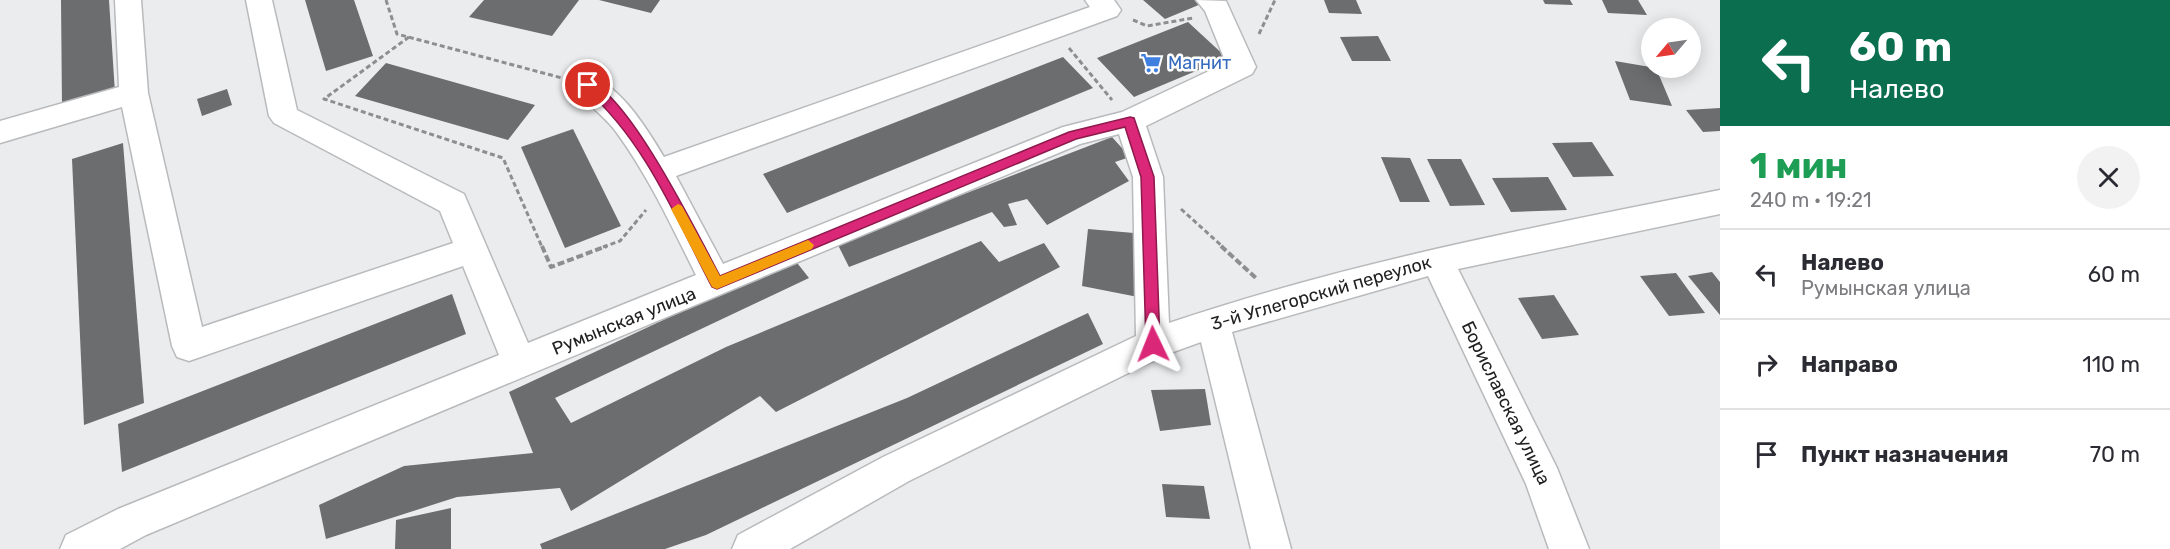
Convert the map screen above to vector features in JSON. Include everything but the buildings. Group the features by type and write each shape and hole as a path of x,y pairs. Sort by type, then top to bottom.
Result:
{"street":[{"path":"128,0 134,93 189,346 472,250"},
{"path":"258,0 284,116 453,202 520,364"},
{"path":"658,171 1053,29 1103,5"},
{"name":"Румынская улица","path":"80,549 123,540 520,364 1073,135 1130,121 1242,68 1216,5"},
{"path":"588,85 611,105 658,171 717,283"},
{"path":"0,132 134,93"},
{"path":"1130,121 1148,177 1153,344"},
{"name":"3-й Углегорский переулок","path":"752,549 896,469 1153,344 1213,323 1437,260 1720,202"},
{"name":"Бориславская улица","path":"1437,260 1544,481 1569,549"},
{"path":"1213,323 1271,549"}],"path":[{"path":"386,0 397,34 588,85"},
{"path":"1103,5 1147,26 1216,5"},
{"path":"1053,29 1130,121"},
{"path":"409,37 324,99 503,158 551,267 620,241 651,204"},
{"path":"1148,177 1254,277 1287,303"}],"slow traffic":[{"path":"678,209 717,283 808,245"}],"place":[{"name":"Магнит","path":"1151,63"}],"route":[{"path":"588,85 611,105 658,171 717,283 1073,135 1130,121 1148,177 1153,344"}]}
